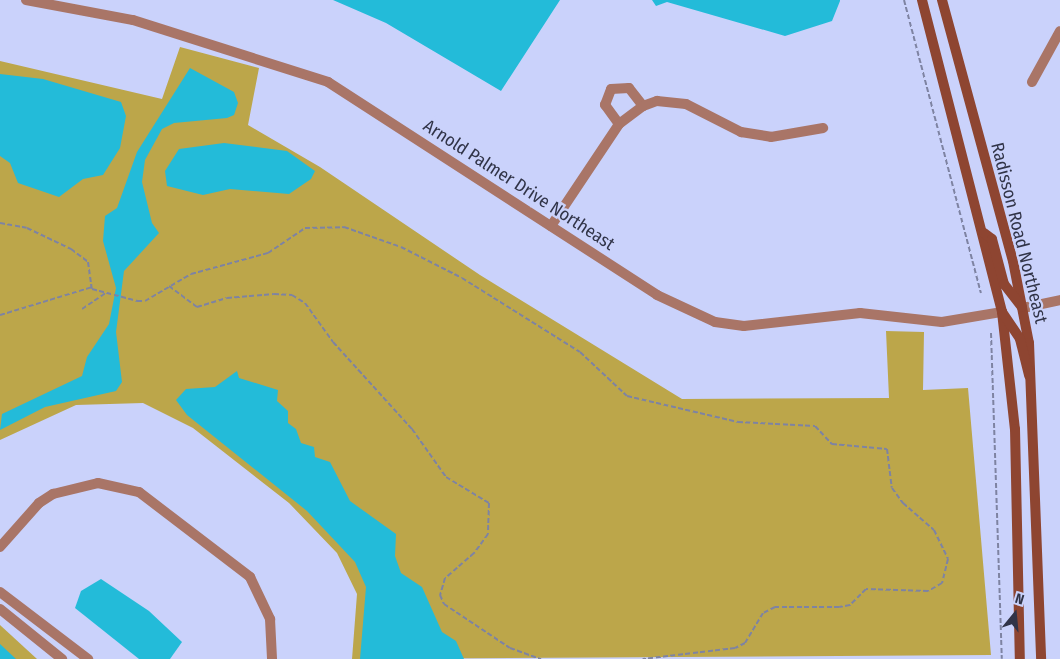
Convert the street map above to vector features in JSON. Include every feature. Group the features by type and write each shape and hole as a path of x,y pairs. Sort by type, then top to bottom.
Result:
{"main road":[{"name":"Radisson Road Northeast","path":"922,0 1002,312 1015,429 1020,659"},
{"name":"Radisson Road Northeast","path":"942,0 1022,308 1033,381 1041,659"},
{"path":"982,231 992,239 1004,284 1022,308"},
{"path":"1002,312 1013,324 1025,370 1033,381"}],"street":[{"name":"Arnold Palmer Drive Northeast","path":"26,0 88,5 328,82 657,295 715,322 754,326 860,313 942,322 1002,312"},
{"path":"1032,82 1060,30"},
{"path":"619,124 605,105 611,89 629,88 642,106"},
{"path":"552,226 619,124 642,106 657,101 686,104 741,132 771,137 823,128"},
{"path":"1022,308 1060,300"},
{"path":"0,547 32,510 53,494 98,483 139,492 250,577 270,619 272,659"},
{"path":"0,592 88,659"},
{"path":"0,609 62,659"}],"path":[{"path":"904,0 981,294"},
{"path":"0,223 27,228 81,256 92,272 92,287"},
{"path":"0,315 92,287 106,293 145,301 168,285 268,253 305,228 344,227 392,243 462,278 574,347 627,396 738,422 814,426 832,444 887,449 892,488 903,504 934,530 948,560 942,583 915,592 866,589 850,605 775,607 762,612 744,643 736,648 643,659"},
{"path":"168,285 197,307 227,298 274,294 292,295 305,303 333,342 412,429 446,477 489,503 488,534 445,578 440,595 444,604 510,648 541,659"},
{"path":"82,309 106,293"},
{"path":"991,332 1002,659"}],"shaded area":[{"path":"180,47 259,68 248,125 320,167 480,275 682,399 889,398 886,331 924,332 923,390 968,388 991,655 352,659 357,594 337,553 289,503 193,428 143,403 76,405 0,440 0,61 162,99"},
{"path":"0,625 37,659 0,659"}],"water":[{"path":"333,0 560,0 501,91 386,23"},
{"path":"652,0 840,1 832,21 785,36 667,2 656,6"},
{"path":"190,68 234,92 238,103 234,115 227,118 174,123 162,129 145,160 142,182 152,223 159,233 124,271 116,332 122,382 116,391 45,407 0,430 2,414 82,376 87,357 109,324 116,288 103,241 105,216 117,208 137,152"},
{"path":"0,74 43,79 121,102 126,116 120,148 103,175 83,179 59,197 18,183 10,163 0,156"},
{"path":"224,143 287,151 315,171 311,179 289,194 230,189 203,195 167,186 165,171 179,149"},
{"path":"237,371 239,378 278,390 277,401 288,411 288,423 296,429 301,443 314,447 315,457 330,462 350,501 396,534 395,556 401,573 422,587 442,632 456,641 464,659 360,659 366,587 355,562 307,511 187,415 176,400 186,389 215,387"},
{"path":"101,579 149,611 182,642 170,659 139,659 75,608 81,591"},
{"path":"0,644 16,659 0,659"}]}
